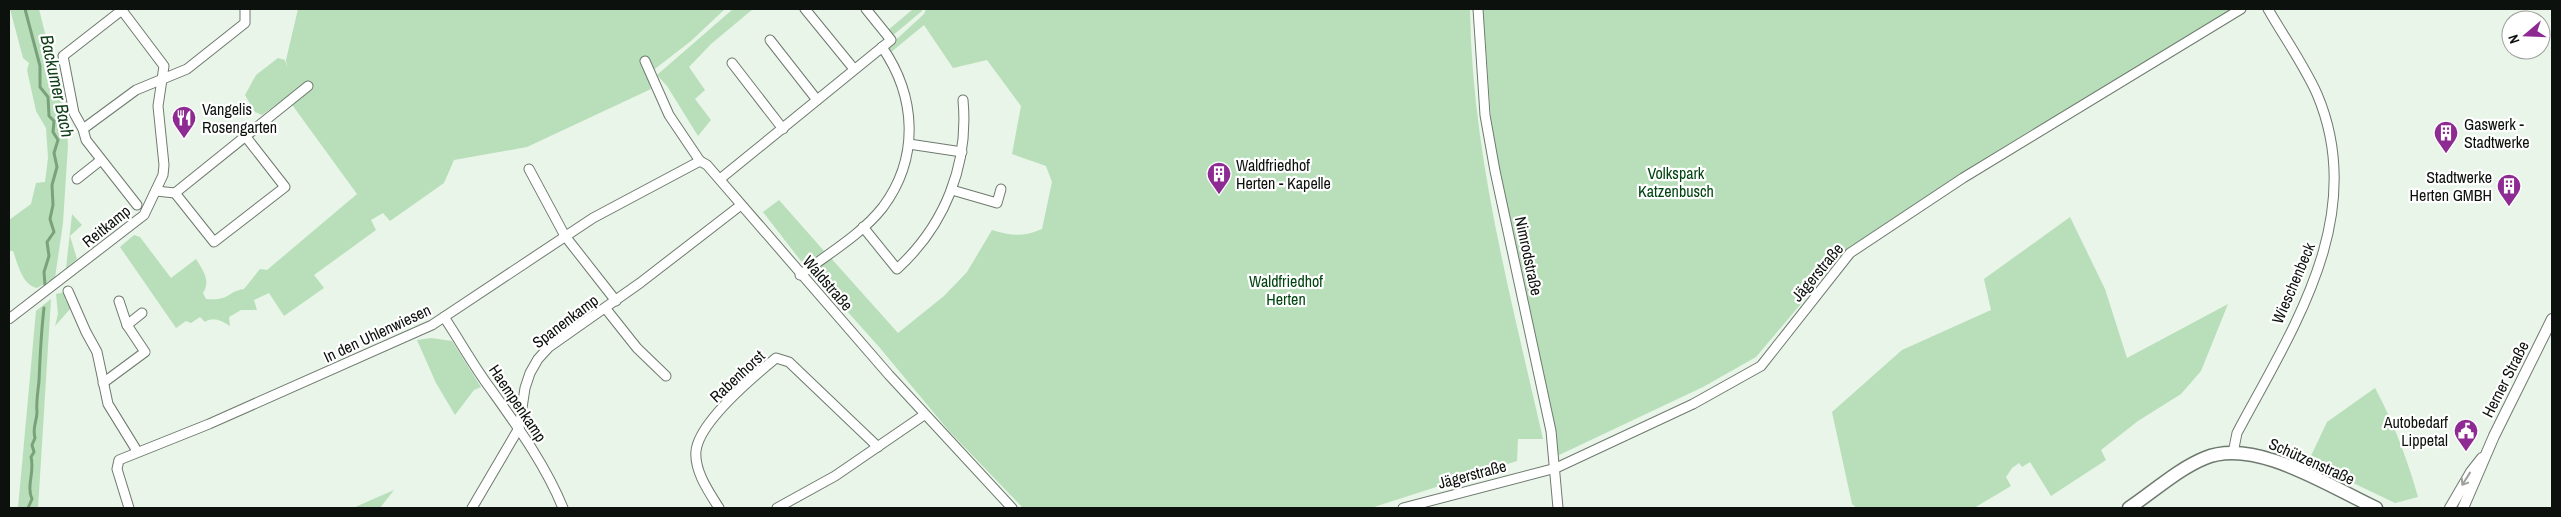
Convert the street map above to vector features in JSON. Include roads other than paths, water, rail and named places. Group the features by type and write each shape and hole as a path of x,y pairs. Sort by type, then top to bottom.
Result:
{"main road":[{"name":"Schützenstraße","path":"2129,508 2205,457 2247,452 2266,456 2376,508"}],"street":[{"name":"Reitkamp","path":"11,314 64,279 144,215 163,175 164,165 158,106 160,80 164,66 121,9 63,56 74,113 83,129 86,140 137,205"},
{"path":"83,129 136,90 187,69 245,23 245,9"},
{"path":"805,9 854,69"},
{"path":"720,180 891,40 866,9"},
{"name":"Nimrodstraße","path":"1478,9 1485,115 1551,431 1556,468 1558,508"},
{"name":"Jägerstraße","path":"1402,508 1556,468 1693,404 1761,366 1850,253 1963,178 2241,9"},
{"name":"Wieschenbeck","path":"2233,453 2237,433 2316,276 2333,213 2335,171 2332,140 2325,117 2316,93 2268,9"},
{"path":"770,40 818,100"},
{"path":"800,275 863,227 883,207 898,182 905,163 911,125 908,101 898,75 882,47"},
{"name":"Waldstraße","path":"645,61 669,115 700,161 720,180 800,275 924,415 1012,508"},
{"path":"732,63 783,129"},
{"path":"156,191 174,193 308,86"},
{"path":"863,227 897,269 932,230 947,204 962,152 963,100"},
{"path":"174,193 214,242 285,187 246,137"},
{"path":"909,144 962,152"},
{"path":"77,179 101,160"},
{"name":"In den Uhlenwiesen","path":"129,508 117,469 119,460 137,451 209,424 432,325 593,218 700,161"},
{"path":"529,169 565,236 616,301"},
{"path":"952,190 997,203 1001,189"},
{"name":"Spanenkamp","path":"472,508 519,428 525,388 538,359 549,348 606,309 741,205"},
{"path":"68,290 97,352 108,404 137,451"},
{"path":"103,383 144,352 127,325 119,301"},
{"path":"606,309 637,348 666,376"},
{"path":"127,325 142,313"},
{"name":"Haempenkamp","path":"444,317 488,386 519,428 542,465 563,508"},
{"name":"Herner Straße","path":"2463,508 2486,453 2552,319"},
{"name":"Rabenhorst","path":"718,508 701,478 696,453 699,438 722,408 776,358 789,362 878,447"},
{"path":"777,508 835,476 924,415"},
{"name":"Herner Straße","path":"2450,508 2471,472 2486,453"}],"waterway":[{"name":"Backumer Bach","path":"25,9 40,66 40,87 48,97 49,116 54,121 53,132 58,140 54,153 57,167 52,185 53,205 50,219 54,232 47,242 49,256 44,272 45,285"},
{"name":"Backumer Bach","path":"28,508 32,499 30,494 31,457 34,452 32,445 35,438 34,431 37,416 44,308"}],"place":[{"name":"Vangelis Rosengarten","path":"184,139"},
{"name":"Gaswerk - Stadtwerke","path":"2446,154"},
{"name":"Waldfriedhof Herten - Kapelle","path":"1219,195"},
{"name":"Stadtwerke Herten GMBH","path":"2509,207"},
{"name":"Autobedarf Lippetal","path":"2466,452"}],"park label":[{"name":"Volkspark Katzenbusch","path":"1676,182"},
{"name":"Waldfriedhof Herten","path":"1286,290"}]}
